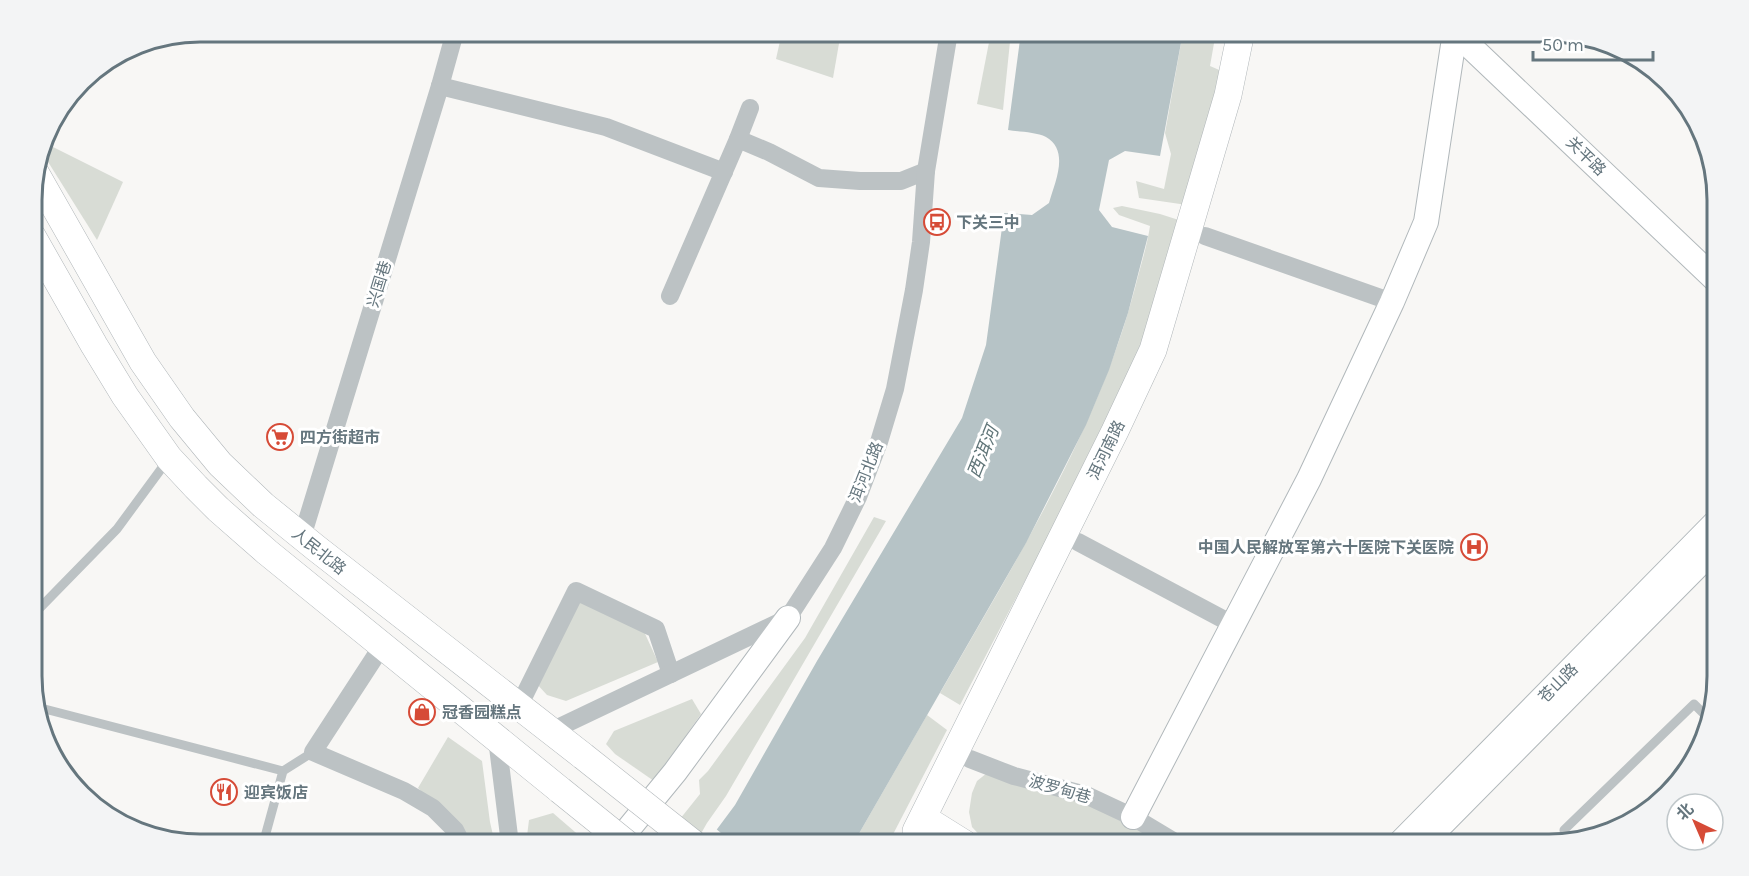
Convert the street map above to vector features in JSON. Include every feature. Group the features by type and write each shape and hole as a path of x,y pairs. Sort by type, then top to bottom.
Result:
{"main road":[{"name":"洱河南路","path":"927,834 1153,350 1228,95 1238,42"},
{"name":"洱河南路","path":"927,834 970,759 1169,356 1244,99 1256,42"},
{"name":"人民北路","path":"43,186 128,337 172,406 230,474 302,537 681,834"},
{"name":"人民北路","path":"42,253 115,380 169,458 207,498 241,530 615,834"}],"street":[{"name":"兴国巷","path":"302,537 452,42"},
{"name":"洱河北路","path":"624,834 718,716 788,618 833,548 858,497 879,442 895,389 914,290 921,242 926,171 947,42"},
{"path":"1133,817 1309,479 1392,302 1426,222 1453,42"},
{"name":"关平路","path":"1466,42 1707,271"},
{"path":"440,86 606,127 724,172"},
{"path":"670,296 750,108"},
{"path":"738,139 819,178 901,181 926,171"},
{"path":"1204,236 1392,302"},
{"name":"苍山路","path":"1409,834 1707,531"},
{"path":"1078,542 1234,625"},
{"name":"苍山路","path":"1432,834 1707,556"},
{"path":"519,706 576,591 656,629 671,674"},
{"path":"551,731 788,618"},
{"path":"382,646 314,752 404,791 433,808 456,834"},
{"path":"497,739 509,834"},
{"name":"波罗甸巷","path":"970,759 1014,777 1086,795 1133,817 1161,834"}],"lane":[{"path":"42,606 117,529 169,458"},
{"path":"1565,833 1564,830 1694,704 1703,713"},
{"path":"46,709 283,771"},
{"path":"266,834 283,771 314,752"}],"shaded area":[{"path":"780,42 839,42 833,78 776,59"},
{"path":"989,42 1010,42 1003,110 977,104"},
{"path":"1181,42 1214,42 1210,66 1224,72 1187,205 1139,198 1136,181 1164,189 1171,154 1165,133"},
{"path":"53,147 123,182 97,240 47,160"},
{"path":"1122,206 1185,222 1145,344 960,705 940,693 1051,496 1099,394 1119,341 1150,226 1119,215 1113,208"},
{"path":"874,517 886,521 726,796 701,834 668,834 700,794 699,780 708,771 805,638"},
{"path":"577,595 641,625 658,662 566,701 547,695 536,683"},
{"path":"692,699 701,714 654,781 615,754 606,744 614,731"},
{"path":"927,715 947,730 893,834 859,834"},
{"path":"448,737 482,761 493,834 450,834 448,817 418,788"},
{"path":"987,773 1073,797 1148,834 979,834 972,827 969,812 972,793 977,781"},
{"path":"553,813 577,834 527,834 529,820"}],"water":[{"name":"西洱河","path":"1020,42 1181,42 1160,156 1125,151 1109,160 1099,210 1112,227 1148,236 1128,313 1109,370 1086,425 1026,543 859,834 713,834 735,805 817,661 962,418 986,345 1004,213 1032,215 1049,203 1059,167 1057,150 1046,137 1008,130"}],"pier":[{"path":"715,828 722,834 710,834"}],"place":[{"name":"下关三中","path":"937,222"},
{"name":"四方街超市","path":"280,437"},
{"name":"中国人民解放军第六十医院下关医院","path":"1474,547"},
{"name":"冠香园糕点","path":"422,712"},
{"name":"迎宾饭店","path":"224,792"}]}
